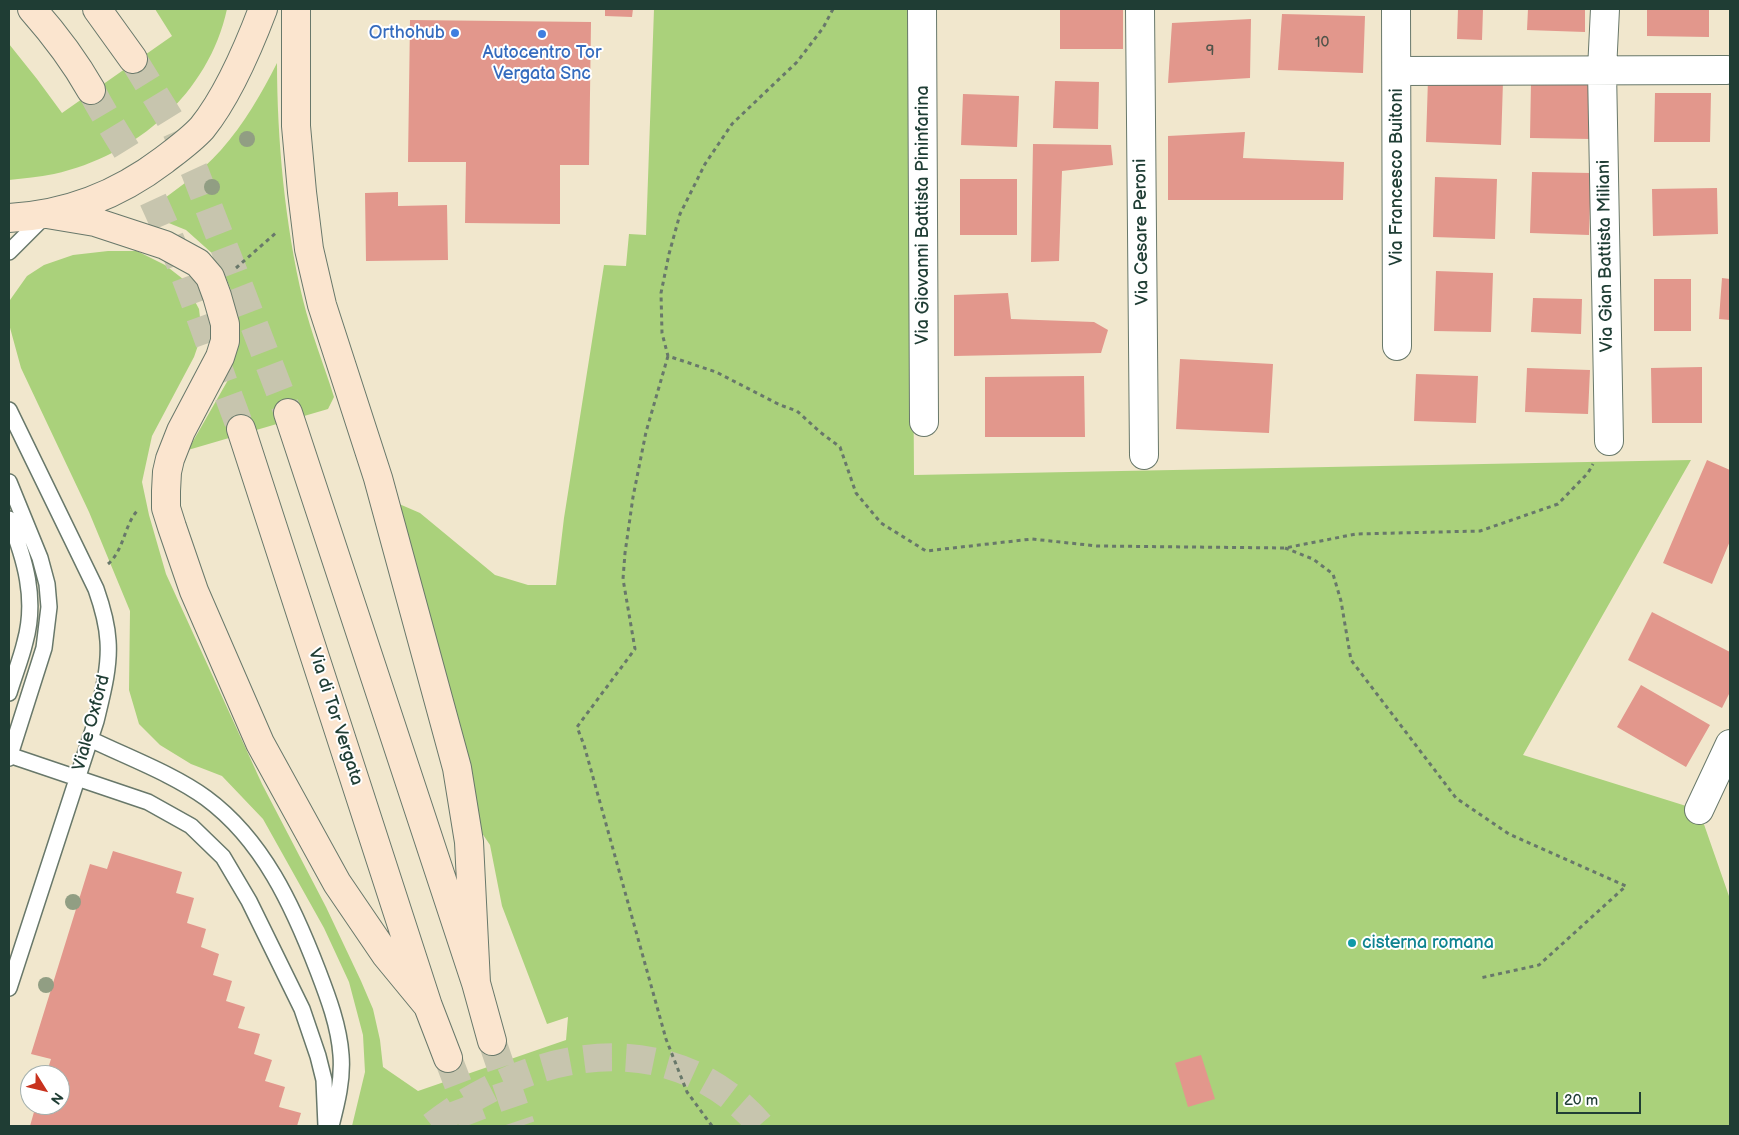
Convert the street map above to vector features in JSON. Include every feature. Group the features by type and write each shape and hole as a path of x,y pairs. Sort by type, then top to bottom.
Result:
{"main road":[{"path":"32,9 76,63 92,90"},
{"path":"97,9 133,59"},
{"path":"9,218 47,214 99,198 125,186 154,168 180,148 201,128 219,103 263,9"},
{"path":"296,9 296,126 309,249 322,305 378,478 457,768 467,819 472,871 476,983"},
{"path":"47,214 95,222 165,245 198,263 210,277 225,324 225,341 220,357 181,431 170,459 166,508 194,591 260,743 336,883 386,955 428,1006 448,1058"},
{"path":"288,413 476,983 492,1041"},
{"name":"Via di Tor Vergata","path":"241,429 428,1006"}],"street":[{"name":"Via Giovanni Battista Pininfarina","path":"922,9 924,422"},
{"name":"Via Cesare Peroni","path":"1140,9 1144,455"},
{"name":"Via Francesco Buitoni","path":"1396,9 1397,346"},
{"name":"Via Gian Battista Miliani","path":"1604,9 1602,70 1609,441"},
{"path":"1397,71 1727,70"},
{"path":"1699,810 1730,744"}],"lane":[{"path":"9,252 47,214"},
{"name":"Viale Oxford","path":"9,410 90,576 104,613 109,643 100,705 9,988"},
{"path":"9,482 40,558 47,584 50,607 44,648 9,756 78,777 148,802 192,826 223,857 249,901 302,1009 324,1080 326,1126"},
{"path":"9,519 25,562 30,595 30,611 25,641 9,693"},
{"path":"90,739 169,776 205,797 244,833 268,866 292,908 311,953 330,1003 340,1041 341,1082 331,1126"}],"path":[{"path":"712,1126 687,1092 666,1039 577,727 635,649 623,579 625,553 633,497 646,432 668,356 662,333 661,294 680,214 705,164 732,124 797,62 823,28 833,9"},
{"path":"235,270 270,240 279,229"},
{"path":"668,356 716,372 780,405 797,411 840,448 856,493 881,523 926,551 1032,539 1098,546 1285,548 1356,534 1480,531 1558,504 1588,472 1609,441"},
{"path":"108,564 116,554 134,514 143,508"},
{"path":"1285,548 1313,559 1332,574 1341,601 1351,660 1456,798 1509,834 1626,886 1539,965 1480,978"}],"green space":[{"path":"155,9 227,9 218,39 204,68 186,93 164,116 140,136 113,152 84,165 54,174 9,180 9,44 62,113 172,36"},
{"path":"654,9 911,9 914,475 1691,460 1523,755 1699,810 1730,899 1730,1126 352,1126 365,1072 363,1035 349,982 324,928 263,819 222,776 191,764 160,745 139,724 129,690 130,611 89,512 21,368 9,324 10,300 27,276 44,265 73,255 108,251 137,251 165,265 183,279 199,309 202,334 194,357 152,436 142,482 149,515 166,574 262,784 326,907 373,1009 380,1040 383,1067 418,1091 566,1040 568,1017 547,1024 502,906 490,845 465,808 383,497 420,513 495,575 528,585 556,585 564,518 604,265 626,266 629,234 646,235"},
{"path":"277,63 280,152 291,242 306,312 334,397 328,409 188,450 228,380 239,338 236,303 225,275 214,255 186,230 144,213 194,176 221,150 252,108"}],"building":[{"path":"605,9 633,9 632,17 605,16"},
{"path":"1060,9 1123,9 1123,49 1060,49"},
{"path":"1458,9 1483,9 1482,40 1457,39"},
{"path":"1528,9 1585,9 1585,32 1527,30"},
{"path":"1647,9 1709,9 1709,37 1647,36"},
{"path":"1282,14 1365,16 1363,73 1278,70"},
{"path":"1251,19 1250,78 1168,83 1172,23"},
{"path":"410,20 591,22 589,165 560,165 560,224 465,223 466,162 408,162"},
{"path":"1428,79 1503,81 1501,145 1426,142"},
{"path":"1055,81 1099,82 1098,129 1053,128"},
{"path":"1531,82 1593,84 1591,139 1530,138"},
{"path":"1655,93 1711,93 1710,142 1654,142"},
{"path":"963,94 1019,96 1017,147 961,145"},
{"path":"1245,132 1243,158 1344,162 1343,200 1168,200 1168,136"},
{"path":"1033,144 1111,145 1113,165 1062,171 1059,261 1031,262"},
{"path":"1532,172 1591,173 1589,235 1530,233"},
{"path":"1435,177 1497,179 1495,239 1433,237"},
{"path":"960,179 1017,179 1017,235 960,235"},
{"path":"1717,188 1718,234 1653,236 1652,189"},
{"path":"398,192 398,206 447,205 448,260 366,261 365,193"},
{"path":"1436,271 1493,273 1491,332 1434,331"},
{"path":"1722,278 1730,279 1730,320 1719,319"},
{"path":"1654,279 1691,279 1691,331 1654,331"},
{"path":"1008,293 1011,319 1094,322 1108,330 1101,353 954,356 954,295"},
{"path":"1533,298 1582,299 1581,334 1531,332"},
{"path":"1180,359 1273,364 1269,433 1176,429"},
{"path":"1702,367 1702,423 1652,423 1651,368"},
{"path":"1527,368 1590,370 1588,414 1525,412"},
{"path":"1416,374 1478,376 1476,423 1414,421"},
{"path":"1084,376 1085,437 985,437 985,377"},
{"path":"1707,460 1730,470 1730,541 1712,584 1663,563"},
{"path":"1652,612 1730,652 1730,692 1722,708 1628,660"},
{"path":"1641,685 1710,725 1686,767 1617,727"},
{"path":"113,851 182,872 176,893 194,898 187,923 206,929 201,947 219,954 213,975 232,981 226,1001 245,1007 238,1028 260,1034 254,1054 272,1060 265,1081 285,1087 279,1107 301,1113 297,1126 30,1126 33,1115 70,1115 70,1065 49,1065 51,1059 31,1054 90,864 107,869"},
{"path":"1201,1055 1215,1099 1188,1107 1175,1063"}],"tunnel":[{"path":"133,59 173,124 195,172 288,413"},
{"path":"91,90 143,179 171,240 241,429"},
{"path":"492,1041 521,1126"},
{"path":"448,1058 474,1126"},
{"path":"432,1126 471,1100 512,1079 555,1064 600,1058 643,1060 685,1071 725,1093 761,1126"}],"place":[{"name":"Orthohub","path":"455,33"},
{"name":"Autocentro Tor Vergata Snc","path":"542,34"},
{"name":"cisterna romana","path":"1352,943"}]}
